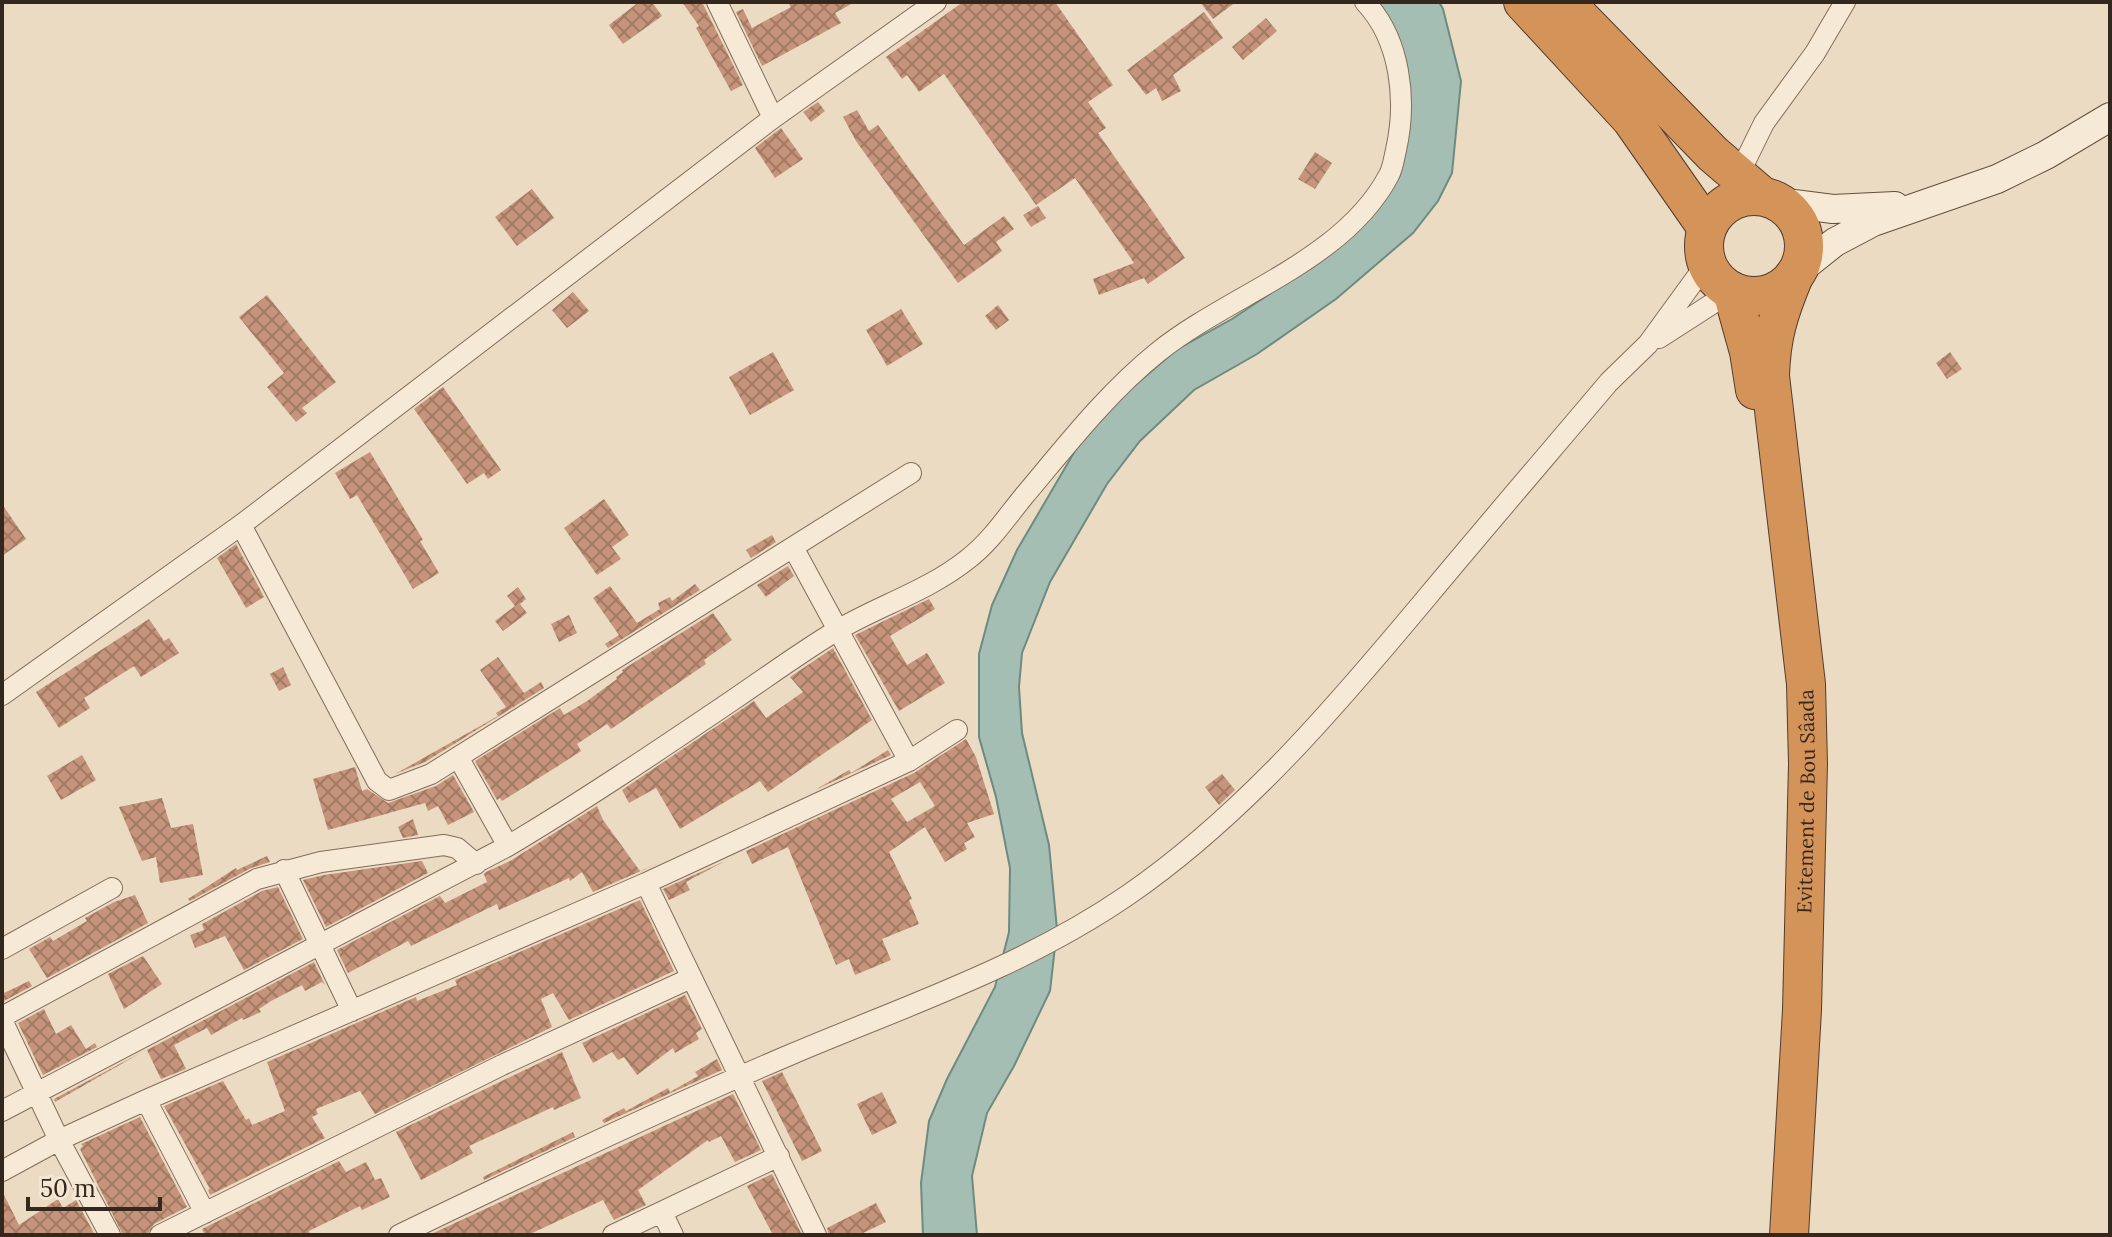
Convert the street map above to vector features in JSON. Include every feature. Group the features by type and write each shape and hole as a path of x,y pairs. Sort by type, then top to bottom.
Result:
{"highway":[{"path":"1523,2 1631,119 1707,246 1717,280 1732,291 1753,296 1764,295 1784,286 1795,275 1803,258 1804,242 1800,226 1791,212 1713,154 1565,2"},
{"path":"1707,246 1716,214 1729,202 1760,191"},
{"name":"Evitement de Bou Sâada","path":"1789,1235 1802,1010 1808,764 1806,684 1770,376 1771,340 1795,275"},
{"name":"Evitement de Bou Sâada","path":"1732,291 1749,352 1762,435 1787,676 1790,770 1788,849 1768,1235"}],"main road":[{"path":"1795,275 1835,242 1873,222 1997,179 2046,155 2110,117"},
{"path":"1760,191 1833,209 1915,205"}],"street":[{"path":"717,2 773,118"},
{"path":"2,695 241,525 773,118 936,2"},
{"path":"2,1111 508,846 586,799 837,630 923,589 968,559 991,539 1049,466 1128,376 1205,319 1332,242 1366,208 1390,173 1402,110 1391,41 1365,2"},
{"path":"1760,191 1764,123 1815,53 1845,2"},
{"path":"1648,344 1707,246"},
{"path":"402,1234 740,1076 990,974 1076,929 1129,894 1190,849 1290,752 1371,664 1609,382 1648,344 1732,291"},
{"path":"241,525 382,786 389,790 431,774 911,473"},
{"path":"794,549 909,761"},
{"path":"2,1171 59,1140 146,1100 646,883 909,761 957,730"},
{"path":"458,757 508,846"},
{"path":"110,1235 59,1140 2,1018 257,879 284,870 389,851 444,845 457,848 476,864"},
{"path":"284,870 352,1011"},
{"path":"646,883 816,1235"},
{"path":"2,949 112,888"},
{"path":"160,1235 502,1065 691,978"},
{"path":"146,1100 205,1213"},
{"path":"613,1235 779,1156"},
{"path":"662,1212 673,1235"}],"shaded area":[{"path":"1375,2 1439,2 1443,9 1461,81 1452,173 1438,201 1413,233 1336,299 1257,354 1194,390 1140,441 1107,484 1050,582 1022,653 1019,687 1022,733 1049,845 1057,929 1050,991 1014,1066 987,1113 972,1176 977,1235 923,1235 921,1183 929,1121 947,1079 995,987 1009,932 1010,868 996,797 979,737 979,654 992,605 1017,550 1079,444 1118,400 1176,350 1232,319 1307,269 1406,147"}],"building":[{"path":"639,2 652,2 662,16 623,44 609,25"},
{"path":"682,2 702,2 743,85 731,91 696,28 699,26"},
{"path":"788,2 855,2 835,13 841,23 762,66 736,12 743,9 752,28 791,7"},
{"path":"963,2 1055,2 1113,85 1088,102 1106,128 1098,133 1185,258 1148,284 1144,278 1099,295 1093,279 1134,263 1075,178 1036,205 944,74 919,92 907,75 902,79 886,57"},
{"path":"1200,2 1236,2 1213,19"},
{"path":"1204,12 1223,38 1173,75 1181,91 1162,101 1156,88 1146,95 1127,70"},
{"path":"1266,18 1277,31 1243,60 1232,47"},
{"path":"818,102 825,111 811,122 803,112"},
{"path":"857,110 869,131 878,125 964,245 1004,216 1014,229 996,242 1002,251 958,283 856,141 843,117"},
{"path":"781,128 803,159 775,178 755,148"},
{"path":"1315,152 1332,163 1315,189 1298,179"},
{"path":"532,189 554,218 517,246 495,217"},
{"path":"1038,206 1046,218 1031,227 1023,215"},
{"path":"573,292 589,311 567,328 552,310"},
{"path":"267,295 336,382 302,408 307,413 296,422 267,387 284,373 239,317"},
{"path":"998,305 1009,320 996,330 985,316"},
{"path":"901,309 923,344 887,366 866,330"},
{"path":"773,352 794,390 750,415 729,377"},
{"path":"1950,352 1962,369 1947,379 1936,363"},
{"path":"443,387 501,470 488,479 484,473 467,484 414,409"},
{"path":"370,452 423,540 420,541 439,573 413,589 357,495 350,499 335,473"},
{"path":"604,499 629,535 612,547 621,559 597,575 564,528"},
{"path":"2,504 26,539 2,556"},
{"path":"772,535 776,542 751,558 746,550"},
{"path":"236,544 264,597 246,608 217,558"},
{"path":"788,566 794,576 766,597 757,585"},
{"path":"695,584 700,590 608,648 605,644 619,635 593,598 610,586 637,623 660,609 658,603 670,597 672,601"},
{"path":"518,587 526,599 520,604 527,613 503,631 495,621 515,606 507,596"},
{"path":"929,599 935,609 890,636 907,665 927,653 945,683 899,711 855,635"},
{"path":"713,613 732,640 704,660 706,664 611,729 607,724 577,744 581,751 558,766 502,801 500,798 497,800 475,761 560,708 564,715 587,701 617,679 622,670"},
{"path":"569,615 577,633 559,642 551,624"},
{"path":"149,619 164,641 169,638 179,653 141,677 134,666 84,698 90,708 59,728 36,692"},
{"path":"833,648 872,720 768,792 760,781 680,829 656,788 629,803 622,790 754,701 766,718 803,692 790,677"},
{"path":"498,657 524,693 541,682 544,688 425,762 395,774 498,716 496,713 506,707 480,670"},
{"path":"283,667 291,685 279,691 270,674"},
{"path":"966,739 976,757 994,814 967,823 975,837 964,843 967,849 945,862 925,827 889,852 912,899 909,900 919,924 882,939 891,960 855,975 849,959 836,965 788,847 752,864 746,851 914,773","holes":["920,782 935,806 907,822 891,799"]},
{"path":"888,750 891,755 815,790 849,770 851,773"},
{"path":"82,755 96,780 61,800 47,776"},
{"path":"355,767 362,791 367,789 388,803 436,786 453,775 474,812 448,825 438,806 428,811 425,803 328,830 313,779"},
{"path":"1222,774 1235,790 1219,805 1205,787"},
{"path":"162,798 171,828 193,824 203,875 160,883 156,857 142,861 119,807"},
{"path":"597,806 603,820 640,871 661,862 593,892 582,872 570,881 569,878 499,910 497,904 411,946 408,941 348,973 337,950 440,896 445,903 487,882 486,872 510,861"},
{"path":"413,819 418,835 403,838 398,827"},
{"path":"267,856 270,862 251,868 190,901 188,899 236,868"},
{"path":"422,861 428,873 326,927 303,880 324,875"},
{"path":"725,861 686,882 690,890 669,900 663,889"},
{"path":"278,887 303,939 244,970 225,936 195,948 190,935 204,930 202,924 262,891"},
{"path":"135,895 148,923 47,978 29,949 50,937 53,941 87,921 85,918 114,902"},
{"path":"640,900 674,971 569,1020 553,993 541,999 552,1027 375,1114 360,1091 316,1109 318,1114 312,1117 325,1138 210,1195 210,1189 164,1106 223,1081 252,1125 285,1111 267,1062 416,997 417,1001 457,985 455,980"},
{"path":"143,956 162,984 124,1009 108,974"},
{"path":"314,962 325,985 322,982 305,991 302,985 271,1001 259,1009 261,1012 242,1018 211,1035 207,1028 174,1045 186,1069 161,1079 147,1050"},
{"path":"29,981 32,986 2,1002 2,994"},
{"path":"685,995 702,1029 696,1033 699,1039 675,1053 673,1048 637,1075 624,1057 618,1060 612,1052 593,1063 582,1043"},
{"path":"44,1009 56,1034 71,1025 86,1049 95,1043 97,1047 43,1075 18,1023"},
{"path":"144,1051 55,1102 54,1099"},
{"path":"562,1052 581,1098 554,1110 553,1107 469,1146 473,1153 421,1180 396,1132"},
{"path":"717,1059 722,1070 604,1123 602,1120 668,1088 670,1092 698,1076 695,1072"},
{"path":"782,1072 822,1151 802,1161 762,1081"},
{"path":"882,1092 897,1123 872,1135 857,1104"},
{"path":"733,1094 761,1150 735,1162 721,1136 708,1140 638,1190 646,1205 614,1220 603,1200 528,1235 429,1235"},
{"path":"140,1117 187,1207 154,1224 147,1235 123,1235 80,1149 81,1144"},
{"path":"573,1132 575,1137 484,1180 483,1177"},
{"path":"339,1161 346,1172 366,1162 375,1180 381,1178 390,1197 362,1210 360,1206 309,1231 310,1235 205,1235 202,1229"},
{"path":"772,1174 802,1235 773,1235 747,1186"},
{"path":"2,1191 19,1225 58,1199 63,1208 76,1200 95,1235 2,1235"},
{"path":"876,1203 886,1222 859,1235 829,1235 827,1228"}]}
